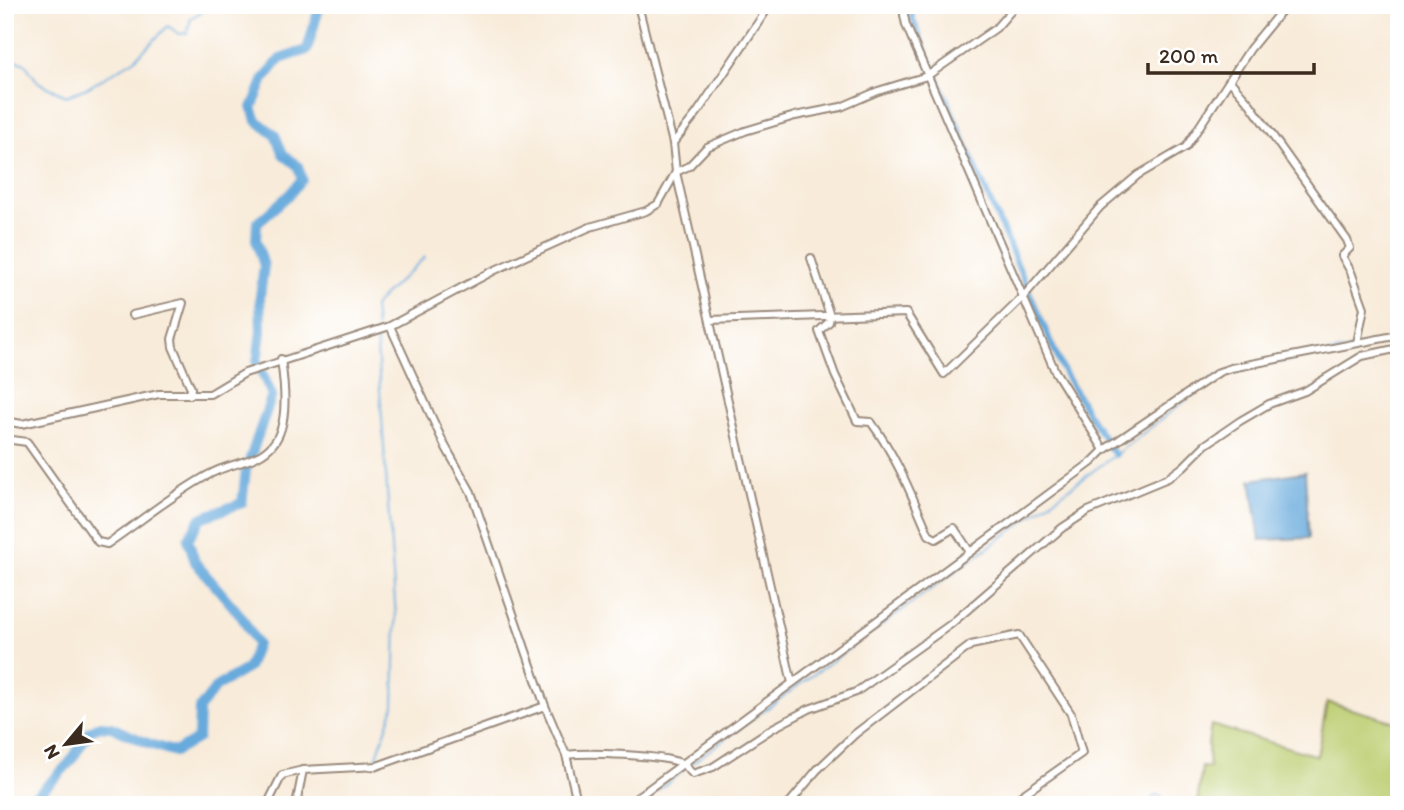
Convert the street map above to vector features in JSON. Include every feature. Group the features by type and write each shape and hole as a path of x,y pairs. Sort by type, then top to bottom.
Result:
{"street":[{"path":"638,5 673,143 676,172 792,683"},
{"path":"673,143 697,113 770,5"},
{"path":"905,5 906,25 927,76 1062,384 1104,450"},
{"path":"5,421 22,424 159,394 210,394 244,373 390,326 517,260 590,227 646,211 658,204 676,172 689,166 707,147 745,131 795,116 841,107 878,91 927,76 996,28 1016,5"},
{"path":"710,320 906,313 944,374 1023,296 1100,207 1138,175 1186,147 1250,49 1286,5"},
{"path":"1230,81 1250,104 1347,240 1350,248 1342,256 1364,308 1357,343"},
{"path":"811,258 830,316 829,322 819,331 857,421 871,422 888,444 929,535 936,539 954,528 970,552"},
{"path":"132,315 183,303 172,339 191,388 190,395"},
{"path":"390,326 444,444 471,492 545,706 566,755 578,805"},
{"path":"627,805 685,766 792,683 1092,462 1104,450 1219,372 1399,335"},
{"path":"566,755 583,753 650,758 685,766 693,774 700,773 809,709 856,692 951,625 1062,528 1088,511 1168,478 1205,445 1269,404 1305,391 1362,356 1399,348"},
{"path":"5,439 27,442 98,542 107,544 212,472 261,455 273,445 286,400 278,362"},
{"path":"788,805 817,770 855,734 971,645 1019,635 1071,714 1082,753 1007,805"},
{"path":"267,805 282,775 303,770 377,766 545,706"},
{"path":"296,805 303,770"}],"green space":[{"path":"1327,702 1399,723 1399,805 1197,805 1202,767 1209,768 1208,744 1211,725 1317,756"}],"water":[{"path":"1305,472 1309,538 1260,540 1251,480"}],"waterway":[{"path":"5,56 25,64 38,82 66,96 89,87 134,60 168,26 179,34 187,33 191,18 212,5"},
{"path":"26,805 24,801 38,794 56,777 71,761 89,732 99,726 111,727 175,752 198,738 199,709 217,686 248,668 257,644 241,616 195,562 188,539 201,518 242,503 246,470 272,395 257,362 264,266 256,240 257,223 289,195 302,179 298,166 283,154 275,135 257,121 252,108 264,79 280,59 307,50 320,5"},
{"path":"911,5 912,17 925,50 1062,368 1115,455"},
{"path":"376,328 374,307 425,257"},
{"path":"376,333 396,618 394,706 376,759"},
{"path":"689,765 1115,455 1213,379 1234,371 1399,340"},
{"path":"639,805 685,769"},
{"path":"1148,805 1155,795 1160,795 1168,805"}]}
